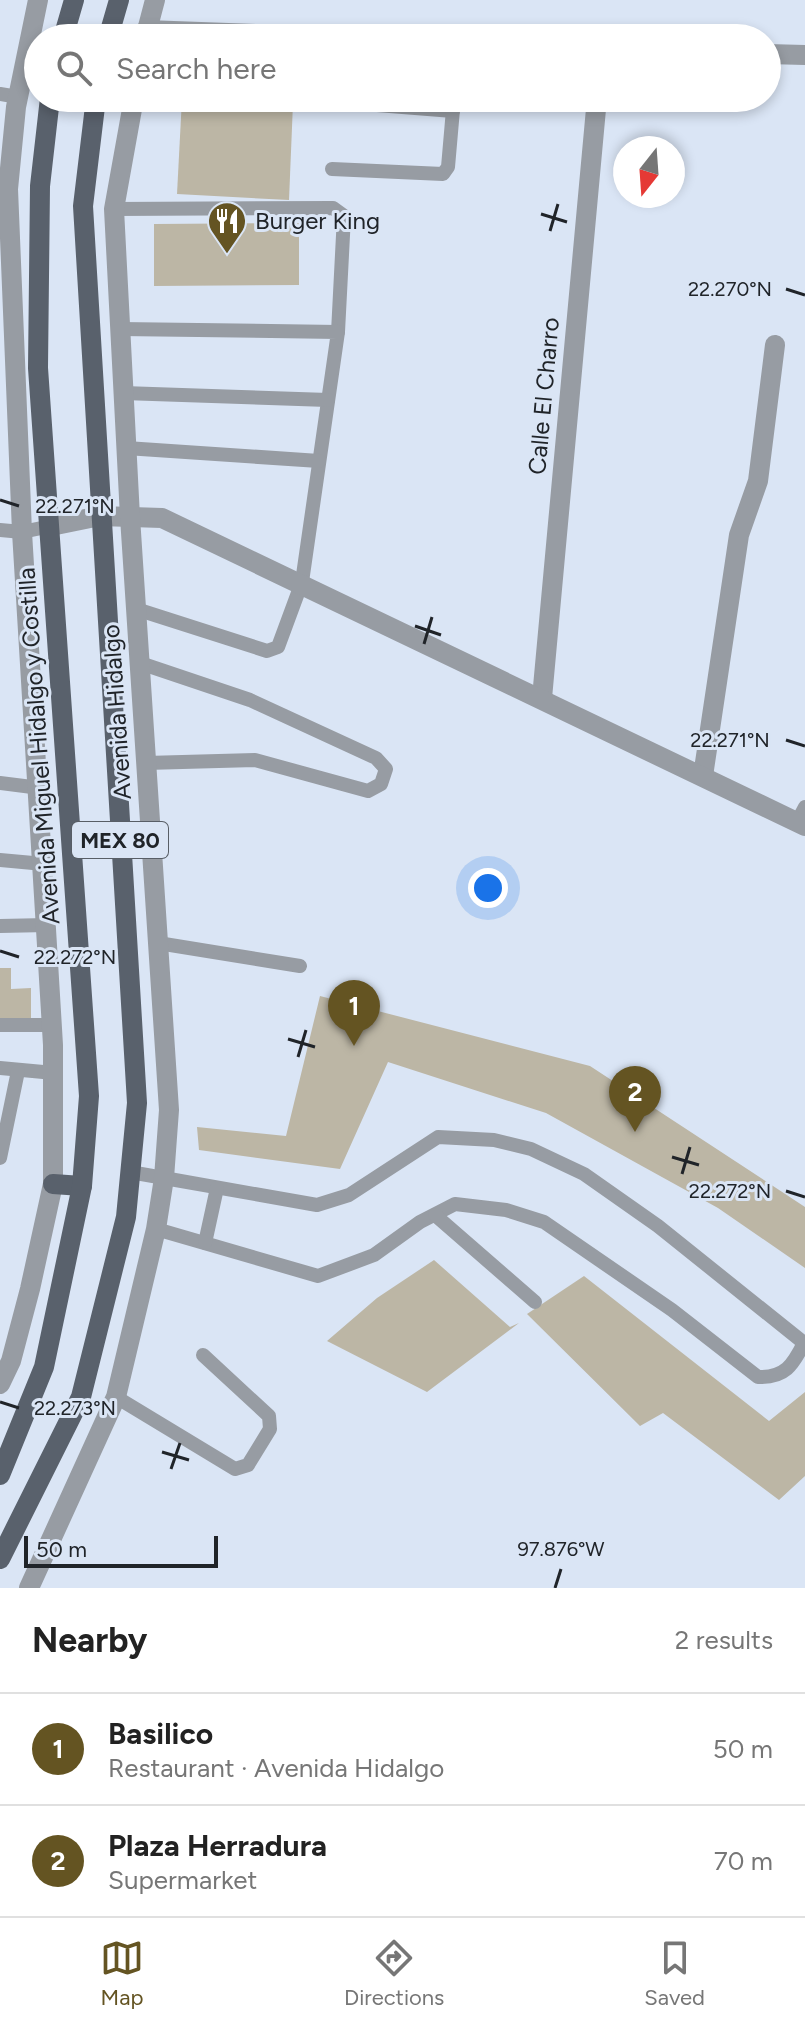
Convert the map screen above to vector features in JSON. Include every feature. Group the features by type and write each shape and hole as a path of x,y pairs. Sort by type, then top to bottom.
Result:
{"main road":[{"path":"67,24 74,0"},
{"path":"112,24 119,0"},
{"name":"Avenida Miguel Hidalgo y Costilla","path":"0,1475 44,1367 82,1186 89,1096 38,368 40,186 48,112"},
{"name":"MEX 80","path":"0,1559 81,1397 126,1217 137,1103 83,206 94,112"},
{"path":"53,1184 82,1186"}],"street":[{"path":"31,24 38,0"},
{"path":"149,24 155,0"},
{"path":"0,1384 11,1361 53,1184 52,1025 40,788 22,532 8,189 9,95 24,46"},
{"path":"781,54 805,55"},
{"name":"Avenida Hidalgo","path":"29,1588 116,1397 156,1229 164,1178 169,1110 130,517 114,209 131,112"},
{"name":"Calle El Charro","path":"542,698 596,112"},
{"path":"703,776 739,535 758,481 775,345"},
{"path":"51,526 100,516 162,518 302,582 703,776 802,818"}],"lane":[{"path":"332,169 443,174 448,167 453,112"},
{"path":"114,209 333,208 344,216 338,332 302,582 278,647 267,651 136,609"},
{"path":"120,329 338,332"},
{"path":"123,393 328,400"},
{"path":"126,448 319,461"},
{"path":"0,530 22,532 51,526"},
{"path":"140,663 250,700 376,758 386,769 381,784 368,791 255,760 146,763"},
{"path":"0,783 40,788"},
{"path":"0,860 44,864"},
{"path":"0,926 47,925"},
{"path":"158,943 300,966"},
{"path":"0,1025 52,1025"},
{"path":"0,1068 54,1073"},
{"path":"0,1158 18,1071"},
{"path":"130,1172 317,1205 349,1195 438,1137 494,1140 531,1149 584,1174 658,1226 804,1343 792,1366 775,1378 758,1377 672,1310 544,1222 506,1210 455,1204 374,1255 318,1276 156,1229"},
{"path":"205,1243 217,1188"},
{"path":"435,1215 535,1302"},
{"path":"116,1397 235,1469 248,1465 270,1429 269,1416 203,1355"}],"building":[{"path":"181,112 293,112 289,200 177,194"},
{"name":"Burger King","path":"299,223 299,285 154,286 154,224"},
{"path":"0,968 11,968 11,989 31,988 31,1018 0,1018"},
{"path":"320,996 590,1066 805,1207 805,1268 718,1208 546,1113 388,1062 340,1169 199,1150 197,1127 286,1136"},
{"path":"434,1260 510,1327 519,1323 427,1392 327,1341 377,1298"},
{"path":"584,1276 769,1421 805,1392 805,1476 779,1500 663,1413 640,1426 527,1314"}],"place":[{"name":"Burger King","path":"227,255"},
{"name":"Basilico","path":"354,1046"},
{"name":"Plaza Herradura","path":"635,1132"}]}
